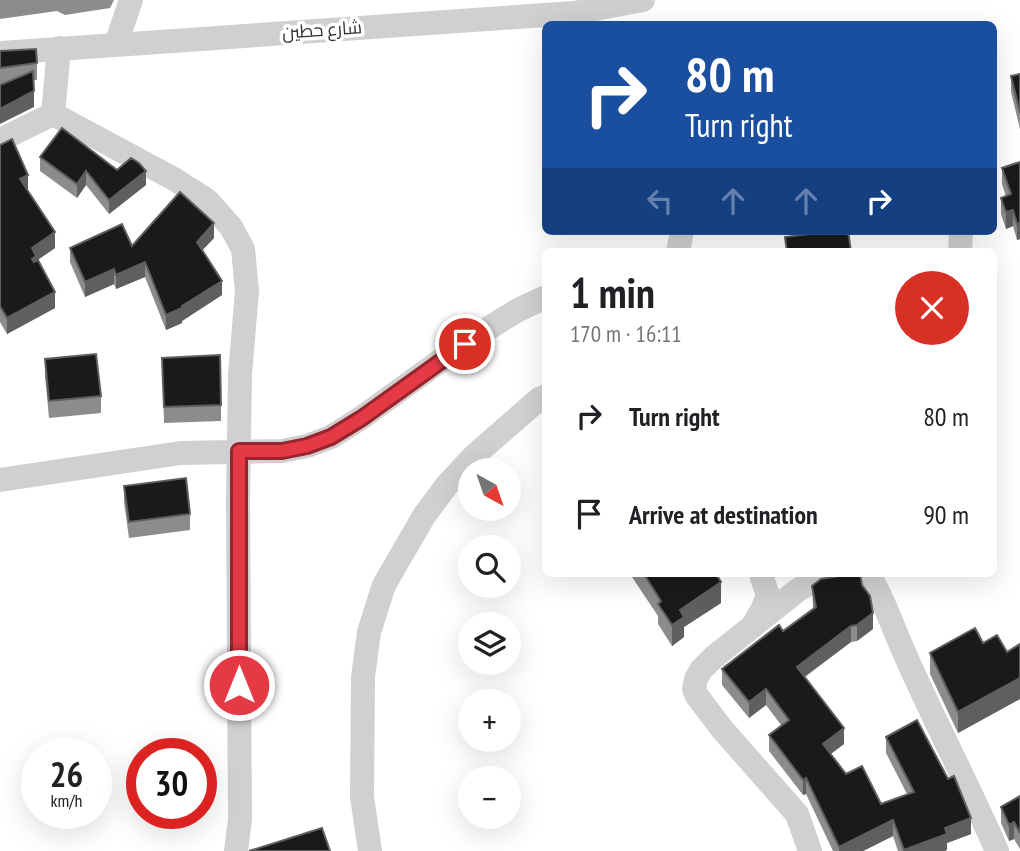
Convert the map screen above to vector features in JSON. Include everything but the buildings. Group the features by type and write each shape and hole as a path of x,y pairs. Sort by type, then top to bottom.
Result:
{"street":[{"path":"116,44 131,0"},
{"name":"شارع حطين","path":"0,53 632,10"},
{"path":"52,114 59,48"},
{"path":"0,140 52,114"},
{"path":"52,114 174,179 207,200 231,227 243,249 247,291 240,375 240,819 236,851"},
{"path":"0,480 181,453 282,451 307,446 331,437 362,418 465,344 542,298"},
{"path":"370,851 362,797 363,677 369,632 384,585 424,516 447,485 475,455 542,398"},
{"path":"752,627 768,595 761,577"},
{"path":"763,577 777,586 798,590"},
{"path":"810,851 797,814 722,729 694,689 701,670 714,657 798,590 822,577"},
{"path":"870,577 998,851"}],"route":[{"path":"239,685 239,451 282,451 331,437 465,344"}]}
